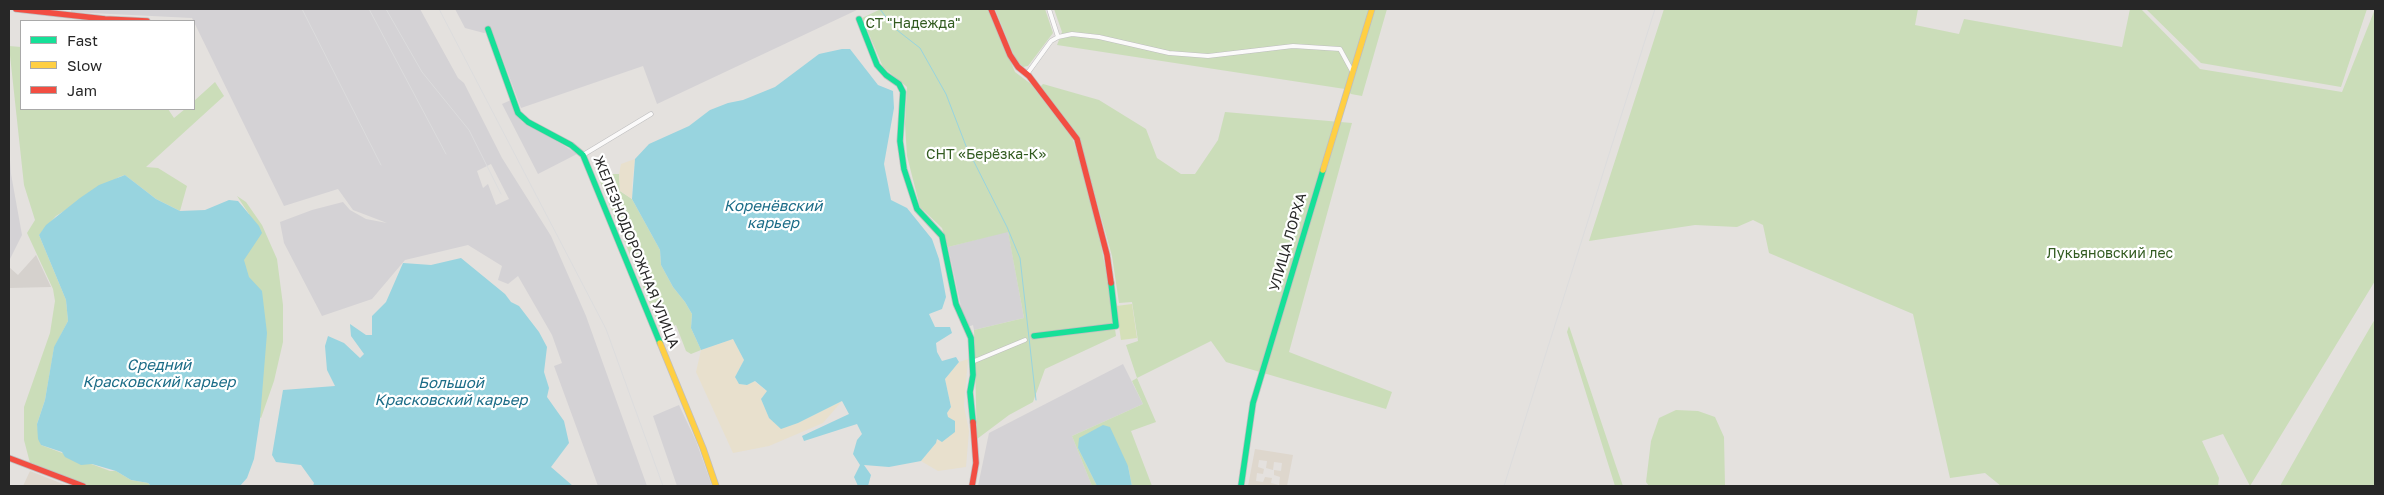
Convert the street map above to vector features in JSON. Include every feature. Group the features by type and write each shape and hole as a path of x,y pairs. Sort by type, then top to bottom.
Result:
{"street":[{"path":"16,9 126,20"},
{"path":"991,9 1010,55 1077,139 1107,255 1116,326 1034,336"},
{"path":"1049,9 1058,37"},
{"name":"УЛИЦА ЛОРХА","path":"1241,486 1253,403 1372,9"},
{"path":"858,19 877,64 899,84 903,92 900,141 902,163 918,209 942,236 949,278 956,304 971,338 970,392 976,463 972,486"},
{"name":"ЖЕЛЕЗНОДОРОЖНАЯ УЛИЦА","path":"488,29 518,113 528,122 571,145 583,155 696,432 716,486"},
{"path":"1027,74 1051,41 1058,37 1072,34 1099,37 1170,53 1208,56 1293,46 1340,49 1352,71"},
{"path":"583,155 651,114"},
{"path":"972,362 1025,340"},
{"path":"9,458 83,486"}],"shaded area":[{"path":"71,9 420,9 458,78 464,83 502,158 551,236 586,316 647,486 598,486 554,366 562,363 552,335 518,276 508,284 498,280 502,266 468,245 405,260 372,299 322,316 284,243 280,222 312,210 343,202 350,210 366,219 387,223 353,210 338,189 284,206 195,24 195,20 192,18 71,12","holes":["491,164 509,199 496,205 488,184 483,188 477,171"]},
{"path":"455,9 859,9 657,104 643,66 521,108 491,28 484,33 465,28"},
{"path":"511,100 522,122 543,132 577,154 538,174 502,104"},
{"path":"9,147 11,174 22,235 9,261"},
{"path":"1008,231 1024,318 974,330 973,325 968,327 963,316 948,247"},
{"path":"36,255 51,287 9,288 9,267 18,275"},
{"path":"1123,364 1143,404 1072,436 1092,486 978,486 989,433"},
{"path":"679,405 696,441 712,486 677,486 653,416"},
{"path":"1255,449 1293,455 1287,486 1248,486","holes":["1259,460 1267,461 1266,468 1273,470 1274,462 1282,463 1281,471 1274,470 1274,475 1280,477 1279,485 1271,483 1272,478 1265,477 1263,482 1256,481 1257,473 1263,474 1264,469 1258,467"]},
{"path":"30,471 68,486 23,486"}],"green space":[{"name":"СНТ «Берёзка-К»","path":"881,9 989,9 1015,72 1031,84 1072,137 1095,215 1109,286 1116,336 1045,369 1033,402 1009,415 977,439 974,330 1024,318 1008,232 948,247 942,228 920,207 907,156 905,124 907,87 883,67 862,18"},
{"path":"995,9 1045,9 1053,33 1028,66 1023,67 1015,58"},
{"path":"1054,9 1370,9 1345,89 1057,45 1062,32"},
{"path":"1374,9 1387,9 1362,96 1351,94 1348,91"},
{"name":"Лукьяновский лес","path":"1664,9 1918,9 1915,25 1959,34 1964,19 2122,47 2130,9 2141,9 2200,69 2342,92 2375,9 2375,281 2250,486 2223,434 2202,441 2219,478 2218,486 2001,486 1985,473 1950,478 1913,314 1769,253 1763,225 1753,220 1737,227 1695,225 1589,241"},
{"path":"2146,9 2367,9 2341,87 2201,63"},
{"path":"9,46 20,47 20,110 169,110 174,118 184,110 195,110 195,100 215,82 224,96 146,167 158,168 187,186 180,211 156,199 125,175 56,216 39,235 66,300 68,321 54,348 45,400 37,424 41,445 110,471 116,471 131,480 148,483 151,486 87,486 30,463 24,440 24,407 50,333 55,301 53,289 27,233 35,220 24,185"},
{"path":"1043,84 1099,100 1146,129 1157,158 1181,174 1195,174 1218,140 1225,112 1352,123 1289,352 1392,392 1386,409 1226,362 1211,341 1137,378 1126,345 1138,341 1132,302 1119,303 1112,256 1079,138 1039,88"},
{"path":"597,174 619,174 620,191 632,199 660,250 661,265 673,287 692,314 691,328 701,350 691,354 686,351 676,325 661,331"},
{"path":"237,196 246,202 262,225 277,259 283,305 283,342 274,381 261,418 259,417 248,277 241,261 249,214"},
{"path":"1132,304 1137,338 1121,340 1116,306"},
{"path":"2375,319 2375,486 2280,486 2346,369"},
{"path":"1569,326 1623,486 1615,486 1567,332"},
{"path":"1137,378 1156,422 1131,431 1152,486 1132,486 1128,466 1078,448 1097,486 1092,486 1072,436 1143,404 1132,381"},
{"path":"1676,410 1698,411 1715,417 1724,437 1725,486 1649,486 1646,482 1651,441 1659,418"}],"sand":[{"path":"635,159 632,199 620,191 619,174 621,164"},
{"path":"733,339 744,360 735,377 739,384 747,385 754,381 767,391 761,399 769,418 781,428 798,423 842,401 823,423 769,446 733,453 696,372 701,350"},
{"path":"968,359 964,406 969,431 966,467 938,471 921,461 936,443 935,440 937,439 939,442 948,417 947,413 951,407 945,379 959,362"}],"water":[{"name":"Коренёвский карьер","path":"850,49 878,85 893,91 894,108 884,164 891,200 907,208 932,239 939,259 946,297 942,309 929,314 935,327 950,327 952,333 936,343 937,352 942,361 956,357 959,362 945,379 951,407 947,413 948,417 955,421 955,432 942,442 937,439 936,443 921,461 889,467 864,465 871,475 868,486 858,486 854,477 860,465 853,454 857,440 862,434 857,424 804,441 802,436 849,414 842,401 798,423 781,429 769,418 761,399 767,391 755,381 747,385 739,384 735,377 744,360 733,339 701,350 691,328 692,314 673,287 661,265 660,250 632,199 635,159 649,144 689,126 710,110 743,100 775,87 819,54"},
{"name":"Средний Красковский карьер","path":"125,175 156,199 180,211 205,210 229,200 238,201 259,226 262,233 244,260 249,277 262,291 267,333 260,419 254,459 247,478 240,486 151,486 148,483 131,480 116,471 92,464 81,465 65,457 62,452 41,445 38,439 37,424 45,400 54,347 68,321 66,300 39,235 46,225 80,198 99,185"},
{"name":"Большой Красковский карьер","path":"461,258 505,294 511,302 519,306 539,332 547,347 544,372 549,388 547,397 564,421 569,443 551,467 573,486 313,486 314,483 301,465 276,462 272,455 283,390 335,386 327,370 325,346 328,336 344,343 360,358 364,354 351,336 350,324 366,335 372,335 372,316 386,302 403,263 431,265"},
{"path":"1103,425 1110,427 1128,466 1132,486 1097,486 1078,448 1079,438"}],"waterway":[{"path":"880,9 893,27 920,48 946,94 966,146 1007,227 1020,258 1036,400"}],"railway":[{"path":"302,9 381,165"},
{"path":"369,9 446,154"},
{"path":"386,9 422,72 469,130 501,194"},
{"path":"439,9 606,329 663,486"},
{"path":"1504,486 1655,9"}],"traffic: fast":[{"path":"859,19 877,65 886,75 899,84 903,92 900,141 904,169 917,209 942,236 956,304 971,338 973,375 970,392 973,422"},
{"path":"488,29 518,113 528,122 571,145 583,155 660,343"},
{"path":"1241,486 1253,403 1323,170"},
{"path":"1034,336 1116,326 1111,283"}],"traffic: slow":[{"path":"1323,170 1372,9"},
{"path":"660,343 703,448 716,486"}],"traffic: jam":[{"path":"16,9 126,20"},
{"path":"991,9 1010,55 1018,67 1029,76 1077,139 1107,255 1111,283"},
{"path":"972,486 976,463 973,422"},
{"path":"9,458 83,486"}],"park label":[{"name":"СТ \"Надежда\"","path":"913,24"}]}
